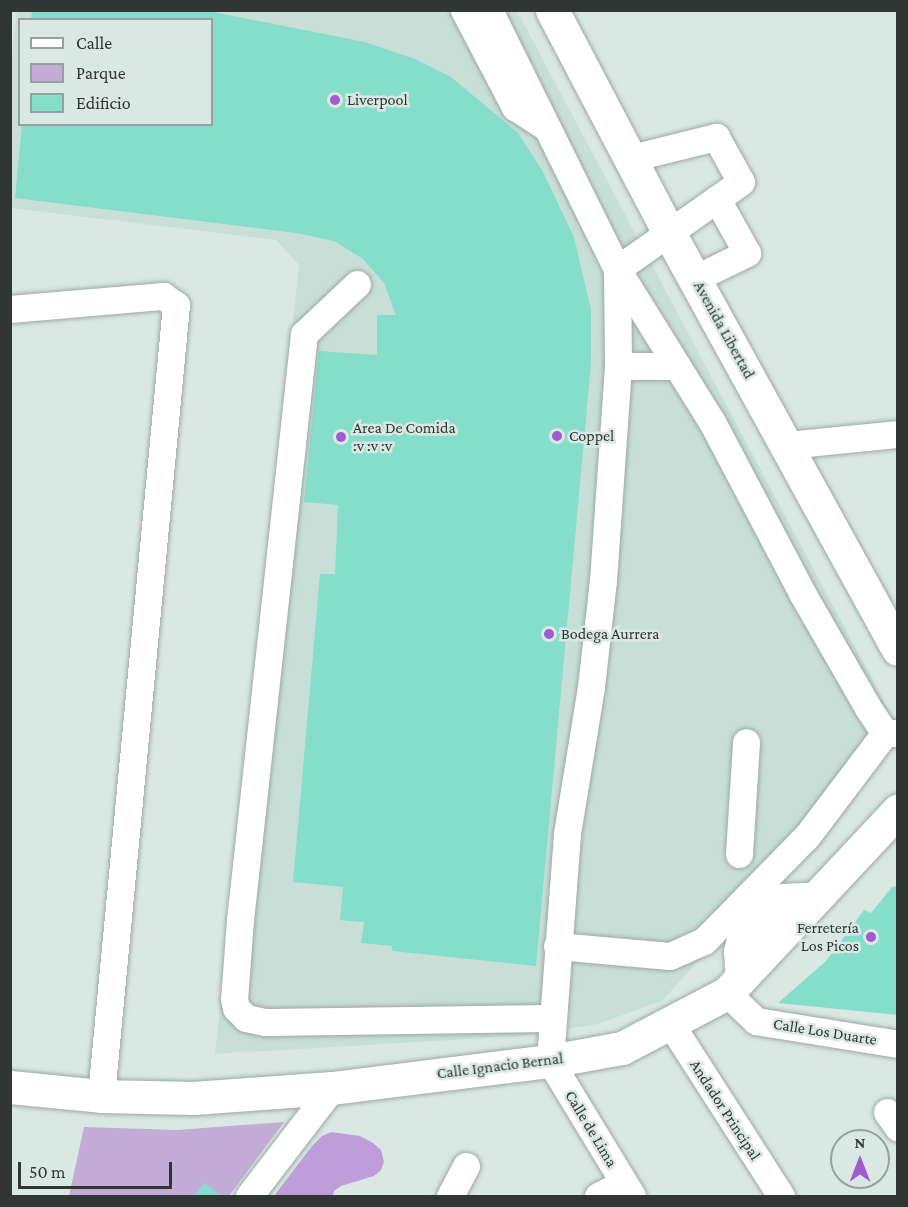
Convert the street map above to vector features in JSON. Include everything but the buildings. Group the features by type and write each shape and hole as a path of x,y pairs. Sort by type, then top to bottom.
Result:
{"main road":[{"name":"Avenida Libertad","path":"552,10 668,231 894,639"},
{"name":"Calle Ignacio Bernal","path":"10,1087 101,1096 192,1098 332,1088 550,1061 622,1048 733,987 818,895 884,837 897,810"}],"street":[{"path":"464,10 515,107 547,128"},
{"path":"489,10 617,269 712,422 832,647 891,733 807,836 704,941 670,956 557,946"},
{"path":"617,269 668,231 741,182 716,137 631,158"},
{"path":"696,278 747,253 717,199"},
{"path":"550,1061 551,1018 567,834 591,687 603,580 618,366 617,269"},
{"path":"357,284 304,334 240,920 234,999 236,1008 246,1018 265,1022 551,1018"},
{"path":"10,309 163,296 176,305 101,1096"},
{"path":"618,366 677,366"},
{"path":"787,445 897,434"},
{"path":"739,854 746,742"},
{"name":"Calle Los Duarte","path":"733,987 756,1021 897,1044"},
{"name":"Andador Principal","path":"670,1023 781,1197"},
{"name":"Calle de Lima","path":"550,1061 627,1190"},
{"path":"249,1197 332,1088"},
{"path":"450,1197 466,1166"},
{"path":"598,1197 627,1190"}],"shaded area":[{"path":"17,11 517,11 897,726 897,740 662,1001 598,1024 520,1036 215,1054 299,265 276,240 11,208 10,73"},
{"path":"331,1132 360,1136 373,1143 381,1150 384,1162 381,1170 374,1176 341,1186 334,1191 333,1196 274,1196 312,1146 322,1136"}],"green space":[{"path":"284,1122 229,1196 69,1196 84,1127 177,1130"}],"place":[{"name":"Liverpool","path":"335,100"},
{"name":"Coppel","path":"557,436"},
{"name":"Area De Comida :v :v :v","path":"341,437"},
{"name":"Bodega Aurrera","path":"549,634"},
{"name":"Ferretería Los Picos","path":"871,937"}]}
